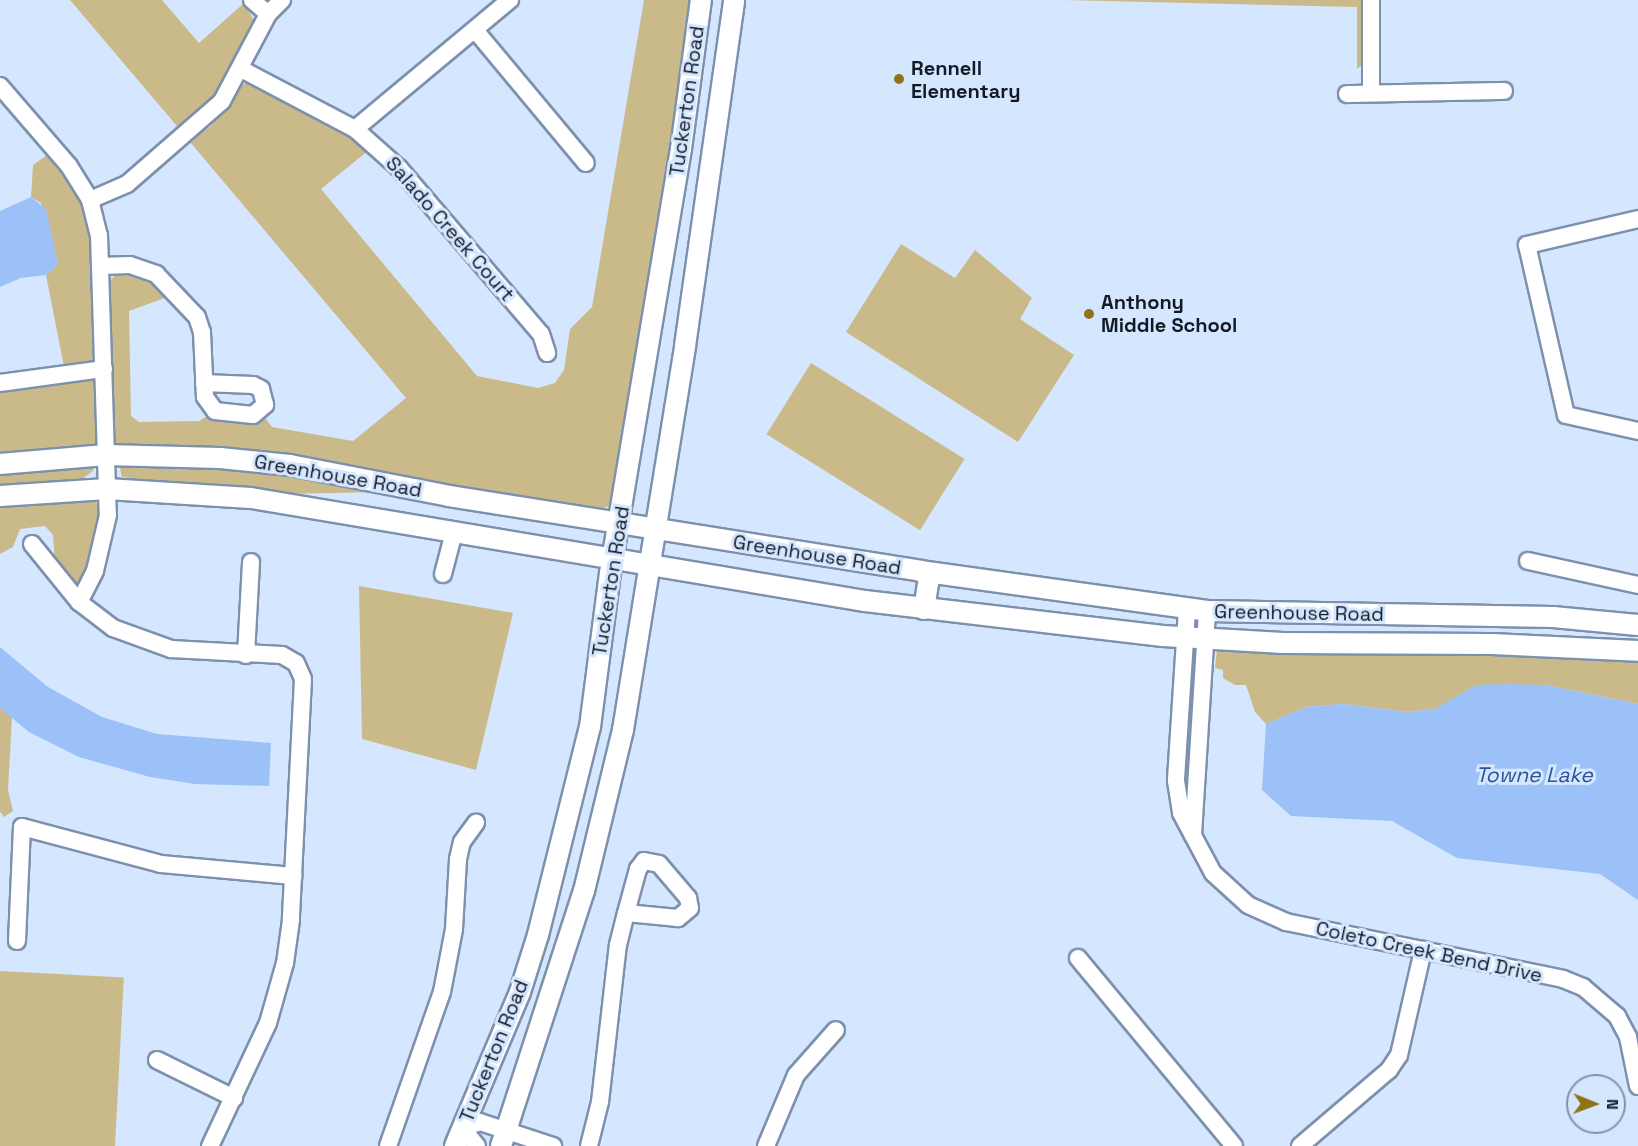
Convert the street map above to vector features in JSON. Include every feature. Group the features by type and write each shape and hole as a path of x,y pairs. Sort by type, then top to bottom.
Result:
{"main road":[{"name":"Tuckerton Road","path":"459,1137 520,992 555,876 590,727 613,560 621,523 681,149 701,0"},
{"name":"Tuckerton Road","path":"503,1138 584,891 608,804 656,528 734,0"},
{"name":"Greenhouse Road","path":"0,464 106,455 220,458 290,465 621,523 930,573 1197,610 1492,615 1638,625"},
{"name":"Greenhouse Road","path":"0,496 107,489 251,498 649,566 924,609 1206,640 1492,644 1638,651"},
{"path":"924,609 930,573"},
{"path":"1492,615 1492,644"}],"street":[{"path":"252,0 268,14"},
{"path":"90,200 127,184 199,125 222,101 241,69 268,14 282,0"},
{"path":"355,129 510,0"},
{"path":"1371,0 1371,91"},
{"path":"475,30 586,163"},
{"name":"Salado Creek Court","path":"241,69 355,129 420,189 541,334 547,353"},
{"path":"0,86 69,166 90,200 99,235 107,489 106,537 95,571 79,602"},
{"path":"1347,94 1371,91 1504,91"},
{"path":"1638,219 1527,244 1566,415 1638,430"},
{"path":"101,266 130,265 156,274 175,290 197,317 202,332 204,382"},
{"path":"0,383 104,369"},
{"path":"443,574 454,532"},
{"path":"32,544 79,602 113,628 171,649 246,655 282,655 296,663 303,679 291,920 276,997 234,1098 210,1146"},
{"path":"246,655 251,561"},
{"path":"1528,561 1638,585"},
{"path":"1193,836 1206,640 1197,610"},
{"name":"Coleto Creek Bend Drive","path":"1197,610 1186,638 1176,781 1181,813 1213,873 1240,899 1266,915 1583,987 1617,1016 1628,1037 1638,1086"},
{"path":"1178,752 1198,754"},
{"path":"388,1146 442,992 454,929 458,859 462,842 476,823"},
{"path":"17,941 22,827 161,864 293,876"},
{"path":"589,1146 600,1102 613,971 626,913"},
{"path":"1300,1146 1389,1070 1399,1055 1423,950"},
{"path":"1078,958 1234,1146"},
{"path":"766,1146 796,1075 837,1030"},
{"path":"157,1060 234,1098"},
{"path":"477,1146 459,1137 480,1122 503,1138 553,1146"}],"shaded area":[{"path":"70,0 162,0 199,43 244,3 256,24 217,96 182,132"},
{"path":"644,0 695,0 612,506 605,507 604,512 386,492 277,494 122,477 113,438 109,282 120,270 148,276 173,295 129,311 131,416 139,422 199,421 212,413 255,422 266,419 272,427 353,441 406,398 190,142 212,125 240,86 249,82 334,124 369,150 321,189 477,376 538,388 555,383 564,370 570,329 592,307"},
{"path":"1064,0 1365,0 1363,64 1357,69 1357,7"},
{"path":"50,153 79,190 95,242 96,362 91,365 64,367 46,275 58,264 41,203 31,197 33,165"},
{"path":"901,244 955,278 975,250 1032,298 1020,319 1074,355 1018,442 846,332"},
{"path":"811,363 964,459 920,530 766,434"},
{"path":"86,377 98,383 100,439 93,471 82,479 0,488 0,389"},
{"path":"94,499 102,512 94,557 80,582 73,584 55,564 53,535 45,526 20,529 13,547 0,554 0,504"},
{"path":"359,586 513,613 476,770 362,739"},
{"path":"1217,649 1638,651 1638,704 1546,685 1477,685 1435,709 1407,712 1342,704 1306,707 1266,724 1255,712 1246,685 1235,685 1223,678 1223,670 1215,668"},
{"path":"0,708 12,717 8,790 13,811 4,817 0,812"},
{"path":"0,971 124,977 115,1146 0,1146"}],"water":[{"path":"31,197 46,209 58,264 46,275 21,278 0,287 0,211"},
{"path":"0,647 48,687 102,717 157,734 271,743 269,786 195,784 150,777 79,757 29,732 0,708"},
{"name":"Towne Lake","path":"1476,685 1546,685 1638,704 1638,900 1600,874 1457,858 1392,821 1291,816 1262,790 1266,724 1306,707 1342,704 1407,712 1435,709"}],"place":[{"name":"Rennell Elementary","path":"899,79"},
{"name":"Anthony Middle School","path":"1089,314"}]}
